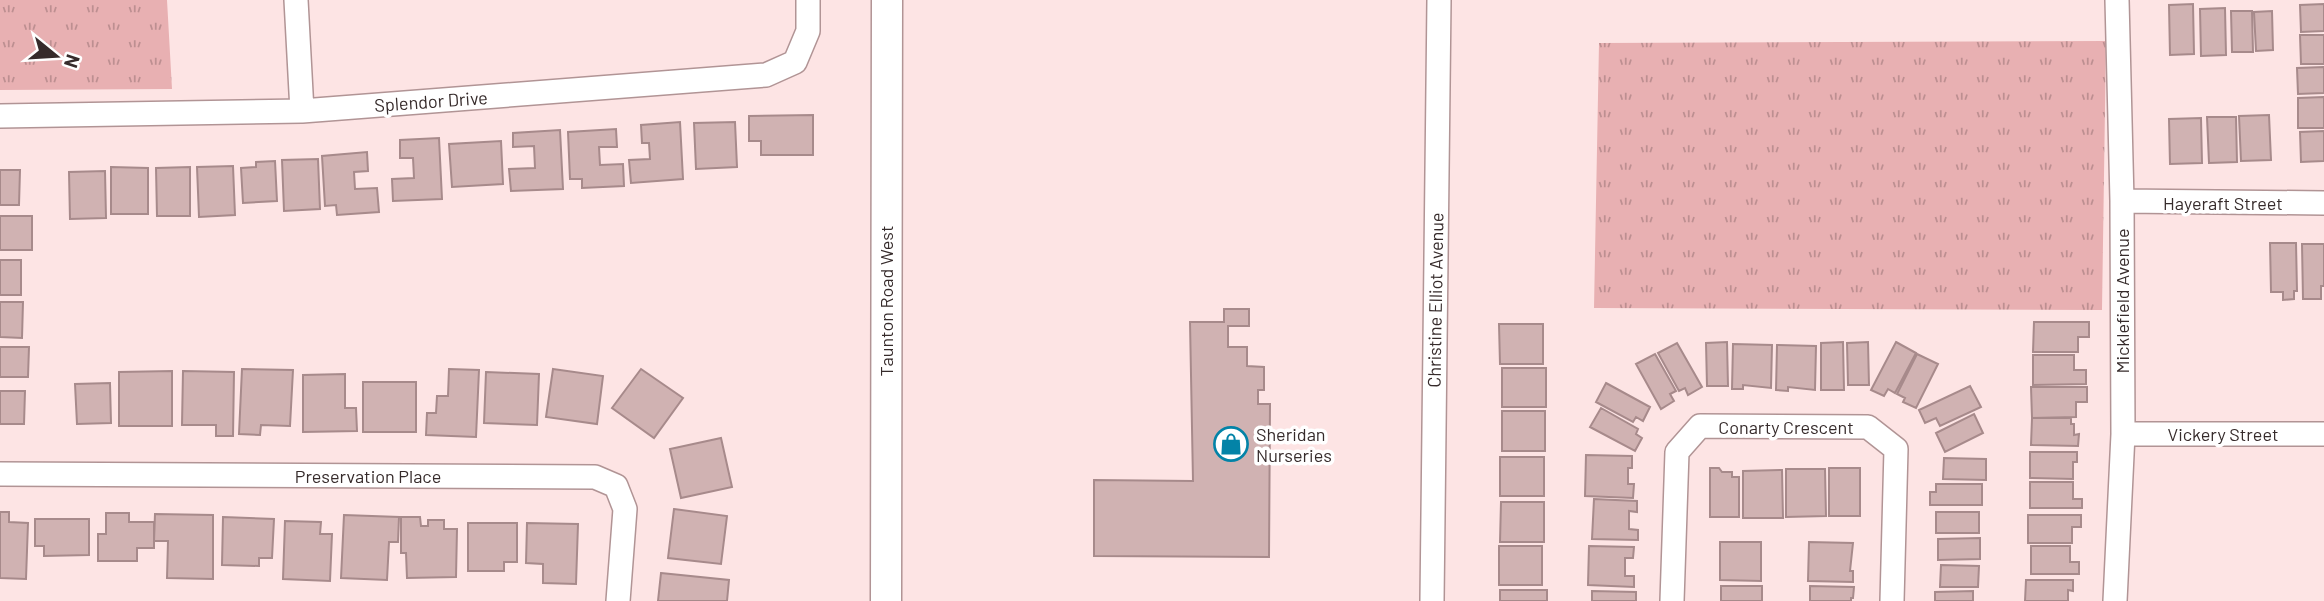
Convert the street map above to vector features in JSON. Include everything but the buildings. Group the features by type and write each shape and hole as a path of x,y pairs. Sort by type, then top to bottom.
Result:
{"main road":[{"name":"Taunton Road West","path":"886,601 887,0"}],"street":[{"path":"296,0 302,111"},
{"name":"Splendor Drive","path":"0,116 302,111 766,75 794,62 808,31 808,0"},
{"name":"Christine Elliot Avenue","path":"1432,601 1439,0"},
{"name":"Micklefield Avenue","path":"2115,601 2123,434 2122,201 2117,0"},
{"name":"Hayeraft Street","path":"2122,201 2324,203"},
{"name":"Conarty Crescent","path":"1672,601 1677,452 1700,426 1868,428 1896,449 1892,601"},
{"name":"Vickery Street","path":"2123,434 2324,434"},
{"name":"Preservation Place","path":"0,474 595,477 616,486 625,509 618,601"}],"green space":[{"path":"0,0 167,0 172,89 0,90"},
{"path":"2106,41 2102,310 1594,308 1599,43"}],"place":[{"name":"Sheridan Nurseries","path":"1231,444"}]}
